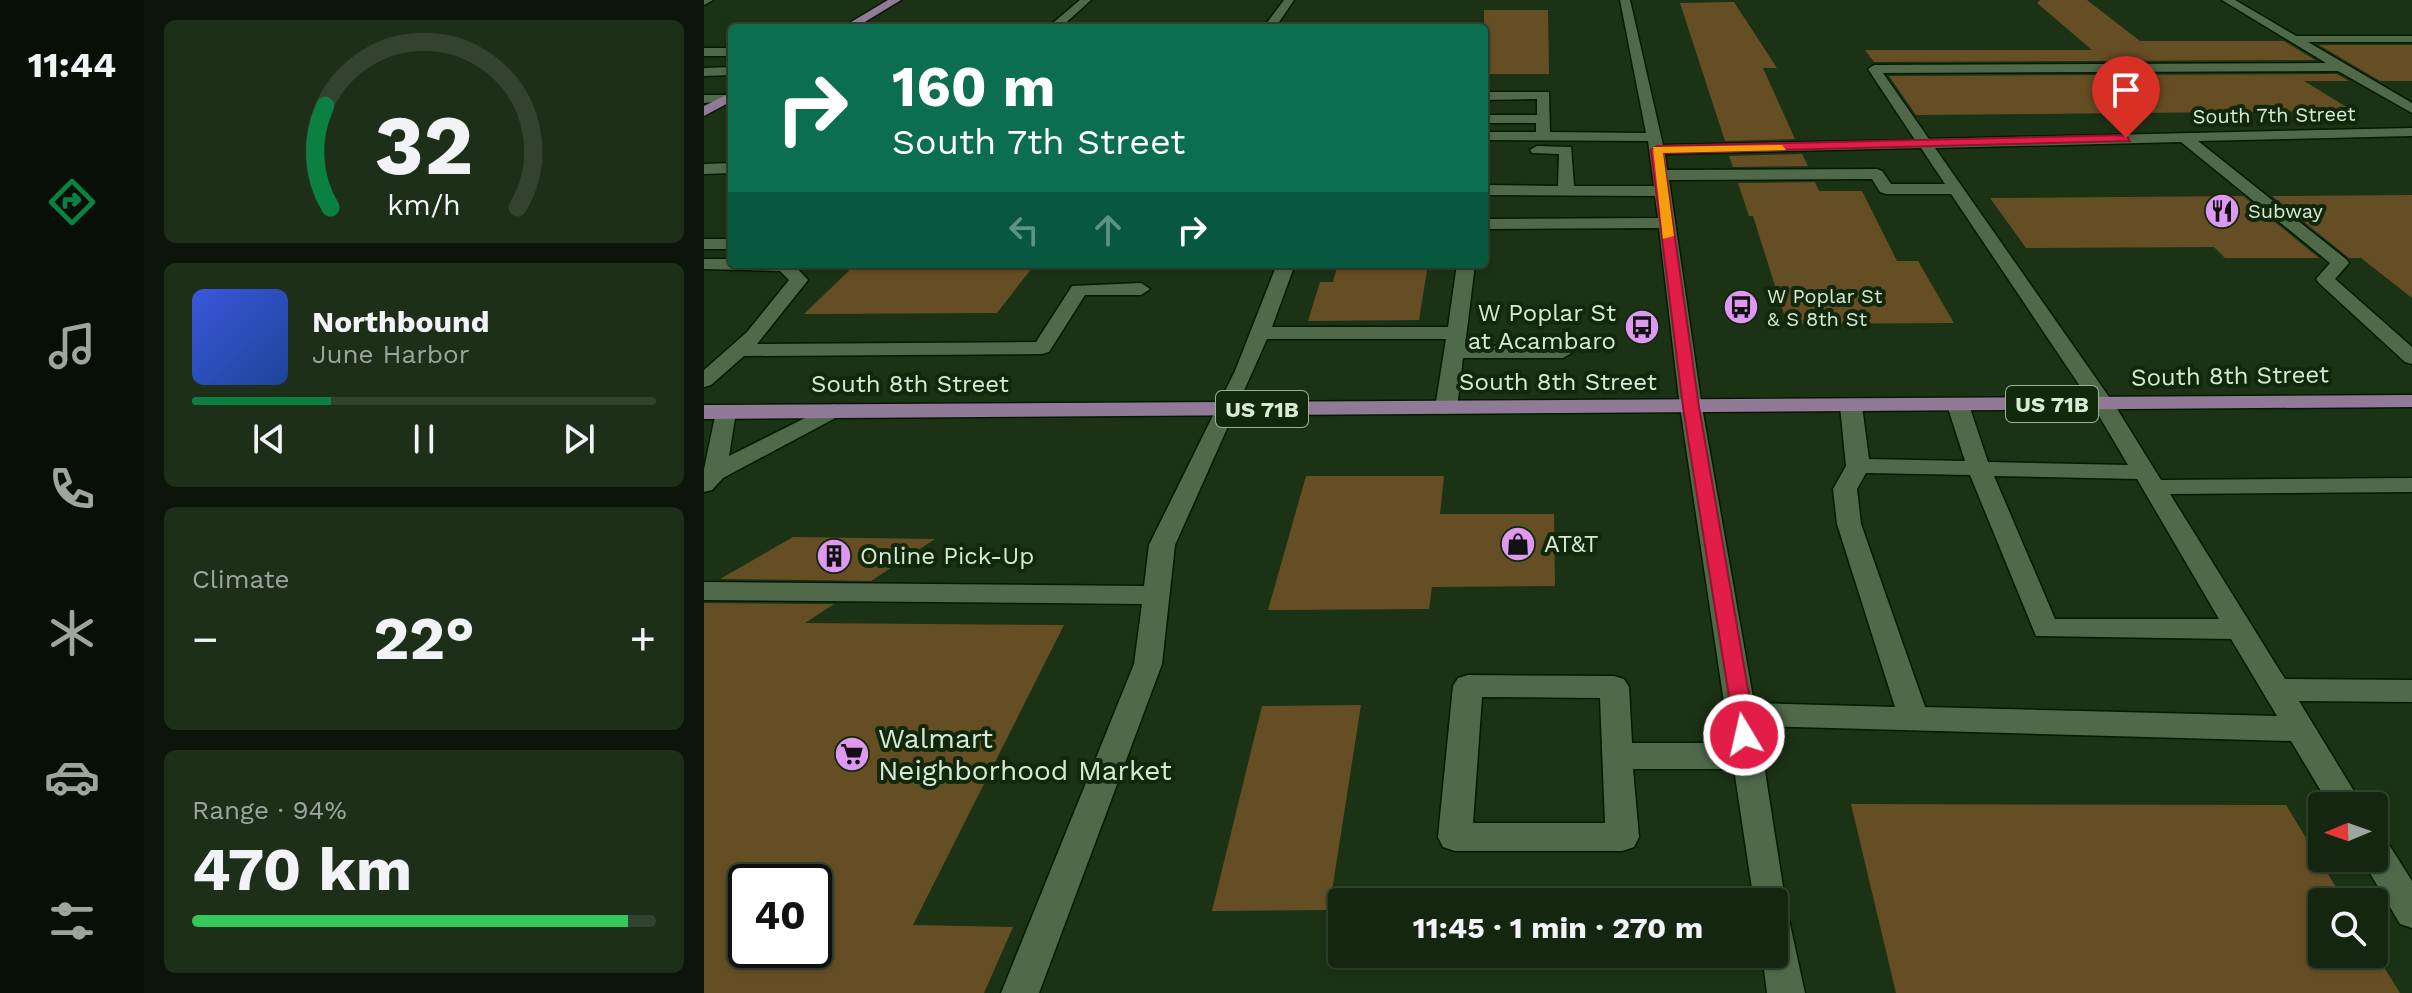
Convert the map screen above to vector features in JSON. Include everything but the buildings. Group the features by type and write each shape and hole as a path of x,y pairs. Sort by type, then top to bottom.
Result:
{"main road":[{"path":"854,24 896,0"},
{"path":"704,112 728,98"},
{"name":"South 8th Street","path":"714,412 2412,401"}],"street":[{"path":"1058,24 1086,0"},
{"path":"1272,24 1289,0"},
{"path":"1625,0 1661,183 1691,407 1769,888"},
{"path":"2227,0 2412,109"},
{"path":"2270,39 2412,39"},
{"path":"704,52 728,52"},
{"path":"2338,792 2103,404 1874,69 2341,67"},
{"path":"704,72 728,71"},
{"path":"1488,96 1544,95 1543,137"},
{"path":"704,99 728,97"},
{"path":"1488,119 1544,119"},
{"name":"South 7th Street","path":"1488,136 1654,143 1922,143 2412,132"},
{"path":"2184,137 2340,263 2325,279 2412,358"},
{"path":"1488,149 1566,150 1566,191"},
{"path":"704,169 728,168"},
{"path":"1488,190 1566,191 1661,183 1877,174 1886,189 1954,189"},
{"path":"1488,224 1666,223"},
{"path":"704,244 728,244"},
{"path":"704,264 728,265"},
{"path":"704,381 738,350 799,280 787,268"},
{"path":"1020,993 1148,664 1162,545 1228,409 1284,268"},
{"path":"1446,408 1465,268"},
{"path":"738,350 1042,348 1079,290 1141,289"},
{"path":"1260,333 1456,342 1563,352"},
{"path":"1958,405 1980,471 2046,629 2240,629"},
{"path":"1851,406 1858,466 1845,489 1849,524 1914,719"},
{"path":"710,479 833,410"},
{"path":"710,479 714,412"},
{"path":"1858,466 2149,480 2412,485"},
{"path":"704,591 1156,595"},
{"path":"1468,686 1614,687 1617,756 1622,837 1455,837 1468,686"},
{"path":"2276,690 2412,691"},
{"path":"1741,714 2299,729"},
{"path":"1617,756 1747,756"},
{"path":"2387,872 2412,912"},
{"path":"1782,968 1786,993"}],"slow traffic":[{"path":"1668,236 1657,150 1782,148"}],"place":[{"name":"Subway","path":"2222,211"},
{"name":"W Poplar St & S 8th St","path":"1741,307"},
{"name":"W Poplar St at Acambaro","path":"1642,327"},
{"name":"AT&T","path":"1518,544"},
{"name":"Online Pick-Up","path":"834,556"},
{"name":"Walmart Neighborhood Market","path":"852,754"}],"route":[{"path":"1744,735 1691,407 1657,150 2126,138"}]}
